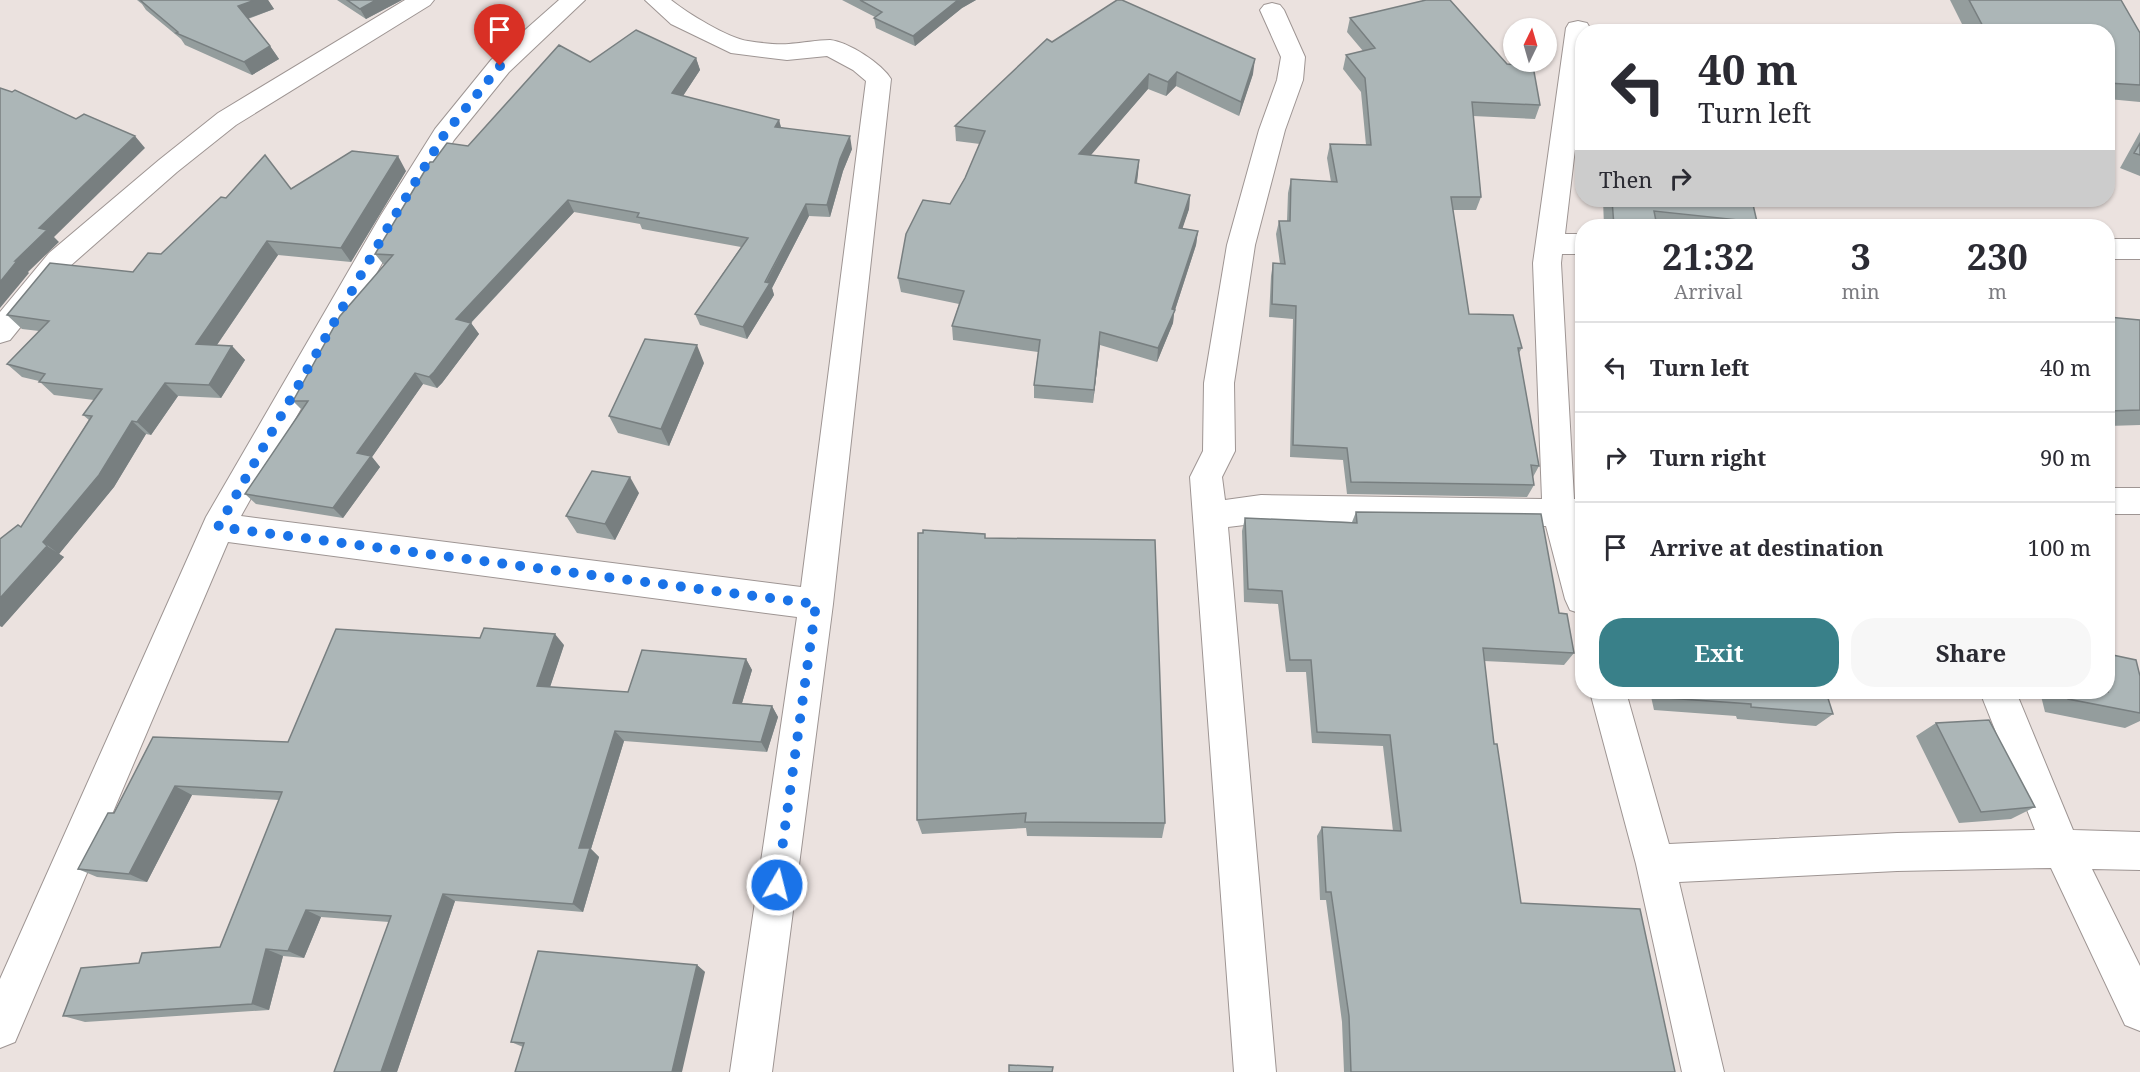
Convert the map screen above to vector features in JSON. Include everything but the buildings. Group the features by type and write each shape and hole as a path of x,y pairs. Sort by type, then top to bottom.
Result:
{"street":[{"path":"0,332 59,261 168,166 227,119 422,0"},
{"path":"0,1028 218,527 391,222 444,135 500,66 573,0"},
{"path":"657,0 679,18 740,48 786,52 831,48 862,64 879,79 816,604 751,1072"},
{"path":"1255,1072 1206,477 1219,451 1219,383 1241,245 1272,130 1290,80 1293,57 1272,10"},
{"path":"1575,51 1547,263 1575,544"},
{"path":"1550,244 1575,244"},
{"path":"2115,249 2140,249"},
{"path":"2115,501 2140,501"},
{"path":"1211,516 1261,509 1571,513"},
{"path":"218,527 816,604"},
{"path":"1610,699 1655,864 1703,1072"},
{"path":"2001,699 2061,848 2140,1011"},
{"path":"1655,864 2061,848 2140,851"}],"route":[{"path":"500,66 444,135 391,222 218,527 816,604 777,885"}]}
